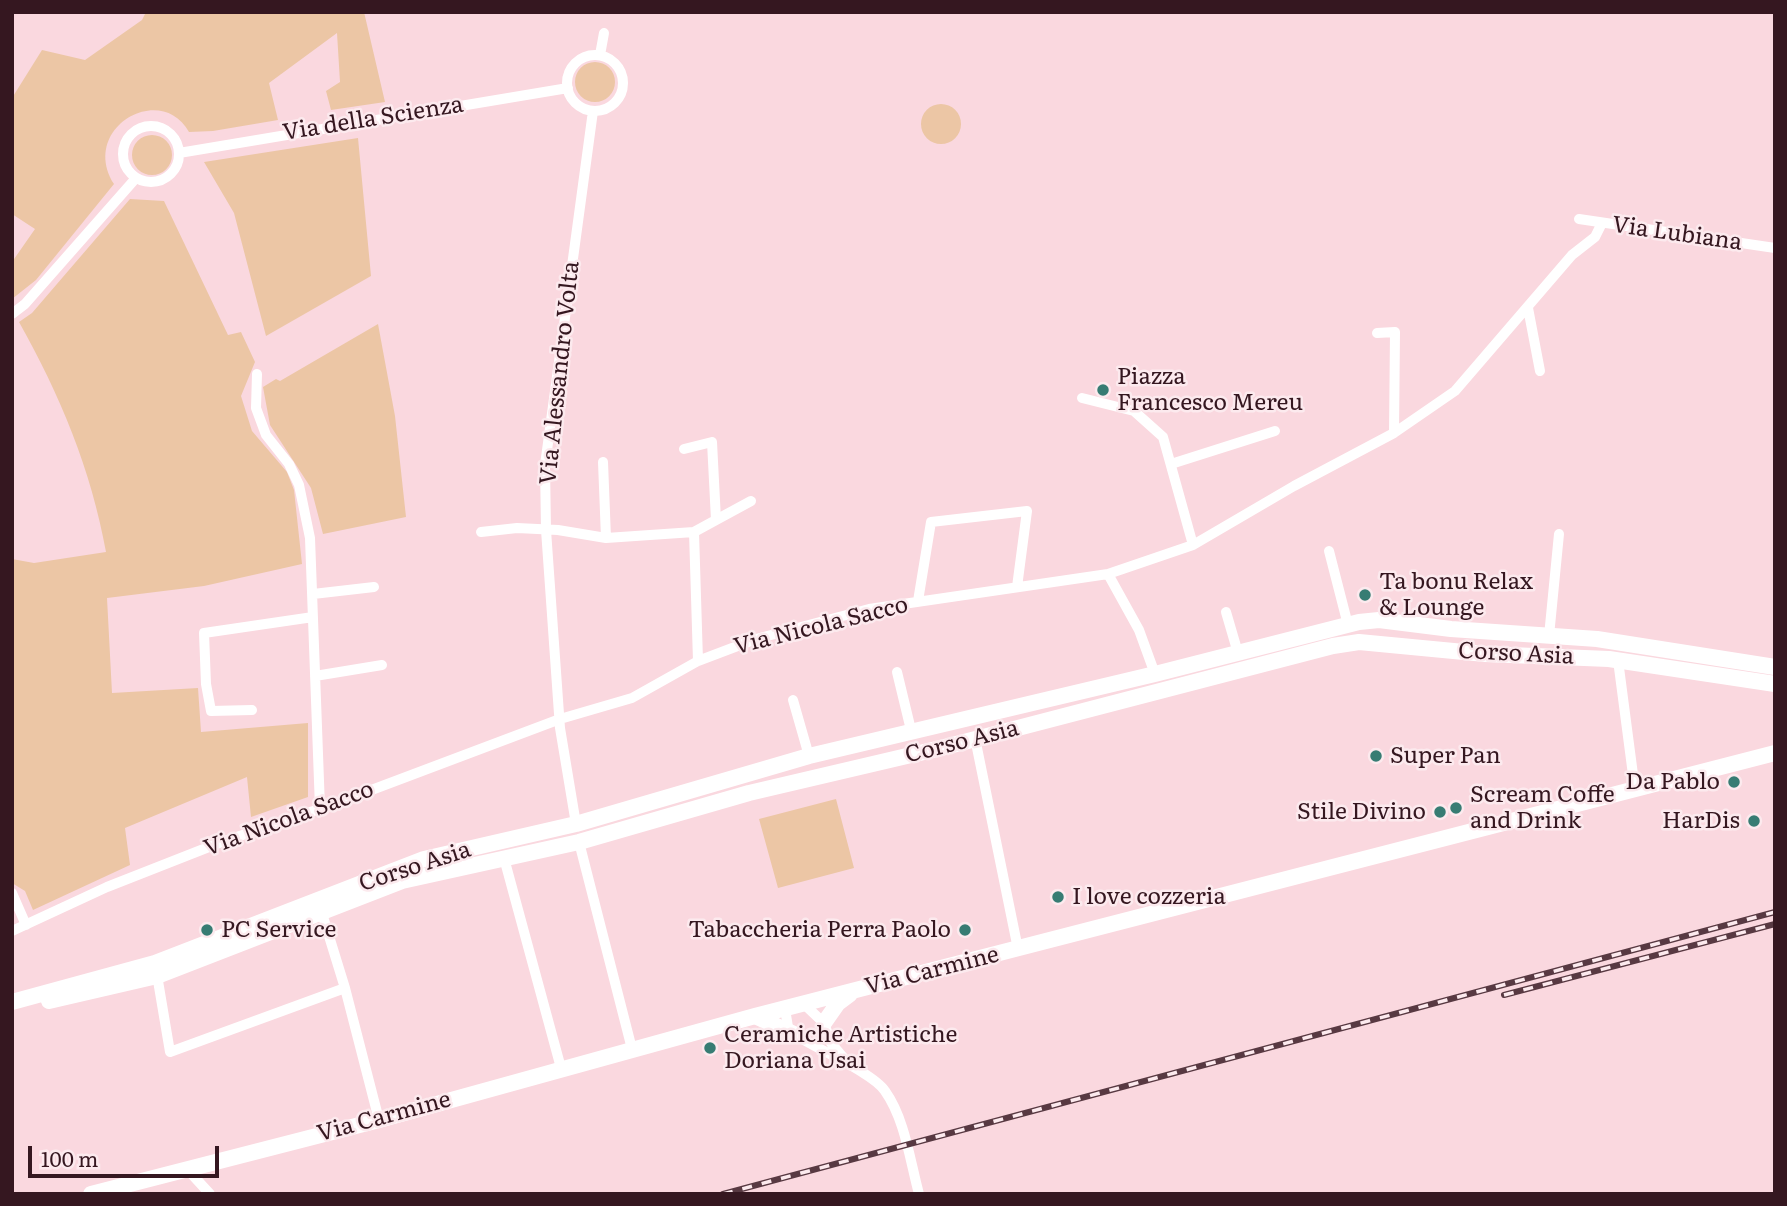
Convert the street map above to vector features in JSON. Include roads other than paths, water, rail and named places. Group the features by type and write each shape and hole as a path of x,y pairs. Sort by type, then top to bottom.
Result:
{"street":[{"path":"600,55 604,33"},
{"path":"600,55 617,64 624,82 617,100 610,107 593,111 576,103 568,88 568,79 575,63 583,58 600,55"},
{"name":"Via della Scienza","path":"179,153 568,88"},
{"name":"Via Alessandro Volta","path":"576,824 560,719 546,530 545,465 593,111"},
{"path":"145,127 164,129 172,135 179,153 178,162 169,176 153,183 136,178 124,164 124,145 136,130 145,127"},
{"path":"12,314 25,304 136,178"},
{"name":"Via Lubiana","path":"1579,219 1775,248"},
{"name":"Via Nicola Sacco","path":"12,932 120,882 560,719 632,698 698,661 757,639 869,609 1108,574 1193,545 1294,486 1394,433 1455,391 1572,255 1595,237 1602,223"},
{"path":"1528,308 1540,371"},
{"path":"1377,333 1395,332 1394,433"},
{"path":"257,374 256,408 263,426 299,485 310,538 320,808"},
{"path":"1082,398 1112,404 1144,417 1163,436 1193,545"},
{"path":"1171,464 1275,431"},
{"path":"684,449 712,442 716,520"},
{"path":"603,462 606,538"},
{"path":"481,532 517,528 606,538 694,532 751,501"},
{"path":"918,601 931,522 963,517 1027,511 1017,587"},
{"path":"694,532 698,661"},
{"path":"1549,636 1559,534"},
{"path":"1329,551 1348,625"},
{"path":"1108,574 1139,630 1155,674"},
{"path":"313,594 374,587"},
{"path":"1226,612 1238,653"},
{"path":"252,710 211,711 206,684 204,633 313,617"},
{"name":"Corso Asia","path":"320,908 390,870 424,859 576,824 809,755 1155,674 1348,625 1379,621 1597,639 1775,667"},
{"path":"1448,650 1451,629"},
{"name":"Corso Asia","path":"320,908 402,881 579,842 749,793 1333,646 1359,642 1618,660 1775,684"},
{"path":"1618,660 1635,790"},
{"path":"315,676 382,665"},
{"path":"897,672 911,730"},
{"path":"793,700 809,755"},
{"path":"975,738 1018,949"},
{"name":"Via Carmine","path":"91,1194 379,1120 755,1016 1775,753"},
{"path":"579,842 632,1049"},
{"path":"504,858 561,1068"},
{"path":"12,893 26,925"},
{"path":"12,1012 156,970 320,908 345,988 379,1120"},
{"path":"156,970 170,1052 345,988"},
{"path":"12,1002 156,970"},
{"path":"824,1023 838,1003 854,991"},
{"path":"804,1004 824,1023 831,1043 851,1066"},
{"path":"785,1009 788,1027 794,1034"},
{"path":"755,1016 851,1066 885,1090 900,1122 919,1194"},
{"path":"187,1169 209,1194"}],"railway":[{"path":"723,1194 1775,912"},
{"path":"1504,995 1775,924"}],"place":[{"name":"Piazza Francesco Mereu","path":"1103,390"},
{"name":"Ta bonu Relax & Lounge","path":"1365,595"},
{"name":"Super Pan","path":"1376,756"},
{"name":"Da Pablo","path":"1734,782"},
{"name":"Scream Coffe and Drink","path":"1456,808"},
{"name":"Stile Divino","path":"1440,812"},
{"name":"HarDis","path":"1754,821"},
{"name":"I love cozzeria","path":"1058,897"},
{"name":"PC Service","path":"207,930"},
{"name":"Tabaccheria Perra Paolo","path":"965,930"},
{"name":"Ceramiche Artistiche Doriana Usai","path":"710,1048"}]}
